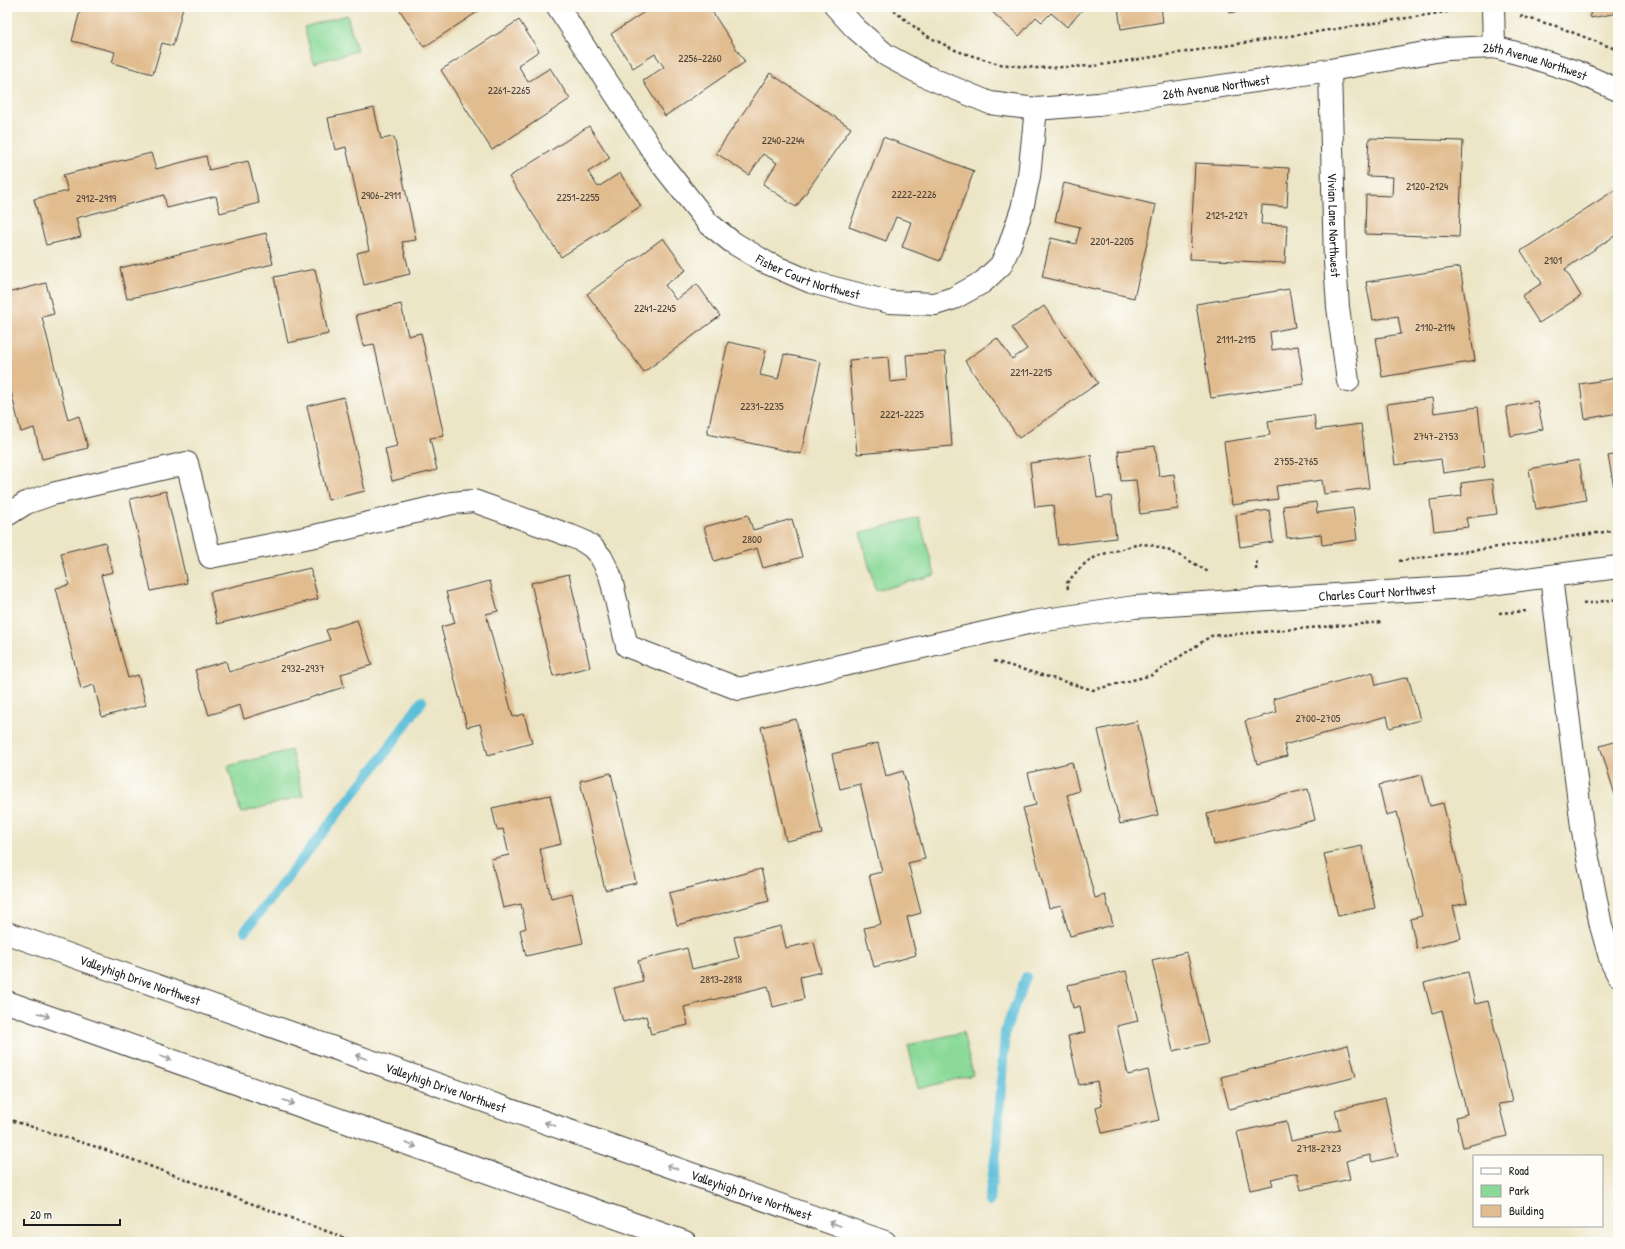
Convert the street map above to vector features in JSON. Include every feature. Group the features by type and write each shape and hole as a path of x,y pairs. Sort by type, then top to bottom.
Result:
{"street":[{"name":"26th Avenue Northwest","path":"836,7 855,28 886,55 925,76 990,103 1036,109 1098,104 1330,70 1447,49 1494,47 1577,72 1618,90"},
{"path":"1493,7 1494,47"},
{"name":"Fisher Court Northwest","path":"564,9 660,162 708,223 732,242 767,263 811,282 889,302 935,304 954,298 983,282 1000,265 1009,247 1022,209 1029,176 1036,109"},
{"name":"Vivian Lane Northwest","path":"1330,70 1335,262 1338,307 1348,380"},
{"name":"Charles Court Northwest","path":"7,515 26,503 52,494 187,463 210,557 315,536 452,503 474,501 583,541 600,557 610,575 627,646 739,689 1032,622 1075,616 1135,608 1468,587 1618,567"},
{"path":"1551,577 1582,827 1601,926 1618,975"},
{"name":"Valleyhigh Drive Northwest","path":"7,933 884,1242"},
{"path":"7,1002 685,1242"}],"path":[{"path":"889,7 925,35 957,51 998,64 1036,68 1094,66 1463,9"},
{"path":"1521,17 1556,26 1618,50"},
{"path":"1401,561 1618,530"},
{"path":"1075,616 1067,583 1082,565 1100,554 1142,544 1162,549 1186,558 1210,573"},
{"path":"1256,570 1257,558"},
{"path":"1498,613 1554,609 1618,599"},
{"path":"987,659 1092,690 1152,675 1211,636 1387,622"},
{"path":"7,1119 106,1150 356,1242"}],"green space":[{"path":"347,15 357,51 314,63 304,27"},
{"path":"919,517 935,575 876,591 860,533"},
{"path":"291,750 303,796 241,813 228,766"},
{"path":"963,1032 973,1075 918,1089 908,1045"}],"building":[{"path":"81,7 96,9 97,7 183,7 173,46 162,43 153,74 112,63 115,52 72,41"},
{"path":"398,7 485,7 424,47"},
{"path":"652,7 709,7 745,62 665,116 643,81 664,67 655,54 633,68 611,34"},
{"path":"995,7 1085,7 1067,27 1051,13 1042,22 1036,17 1019,36 991,11"},
{"path":"1118,7 1161,7 1163,22 1121,29"},
{"path":"1228,7 1260,7 1260,8 1229,13"},
{"path":"1589,7 1618,7 1618,13 1591,18"},
{"path":"519,20 539,51 518,65 528,82 550,68 570,99 492,150 441,70"},
{"path":"770,73 851,128 796,207 763,184 777,163 763,154 749,175 716,153"},
{"path":"374,108 381,139 394,137 416,240 402,242 410,274 364,285 357,253 369,250 346,147 335,150 328,118"},
{"path":"589,126 610,158 588,172 598,187 620,173 641,206 561,257 509,177"},
{"path":"883,137 974,171 940,261 902,247 911,222 896,217 886,241 849,227"},
{"path":"1369,138 1463,141 1459,237 1365,234 1366,195 1392,196 1393,177 1367,176"},
{"path":"151,153 156,169 206,156 209,170 248,161 259,203 220,213 216,196 167,208 164,195 76,218 81,237 46,245 34,199 68,191 63,175"},
{"path":"1195,163 1289,168 1287,207 1262,205 1261,224 1287,225 1285,263 1190,259"},
{"path":"1064,183 1156,205 1134,298 1042,277 1051,238 1076,244 1080,227 1055,221"},
{"path":"1618,188 1618,238 1616,235 1565,269 1581,296 1539,323 1522,296 1542,283 1521,251"},
{"path":"266,233 273,264 127,299 120,268"},
{"path":"663,238 686,270 665,285 676,300 697,284 720,316 644,372 587,294"},
{"path":"1460,267 1475,361 1382,377 1376,338 1401,334 1398,316 1373,320 1366,282"},
{"path":"315,269 328,334 288,343 274,277"},
{"path":"46,283 54,314 42,317 68,420 79,416 88,448 42,459 34,428 21,432 7,376 7,327 9,327 7,320 7,293"},
{"path":"1289,289 1295,327 1270,332 1272,350 1298,346 1304,384 1211,398 1196,304"},
{"path":"401,304 408,336 421,333 444,436 430,438 437,470 392,481 385,449 397,446 374,344 363,346 356,315"},
{"path":"1044,306 1098,383 1019,438 965,361 997,338 1012,359 1027,349 1012,328"},
{"path":"728,342 766,350 760,375 778,379 784,354 821,362 801,454 707,434"},
{"path":"945,352 952,446 857,454 849,360 888,357 890,382 908,380 906,355"},
{"path":"1617,378 1618,413 1585,419 1580,384"},
{"path":"344,397 365,491 328,500 307,406"},
{"path":"1432,398 1434,413 1478,407 1485,467 1443,473 1441,459 1395,465 1387,404"},
{"path":"1537,401 1543,429 1511,436 1506,407"},
{"path":"1314,415 1316,430 1361,424 1369,488 1324,494 1322,480 1276,486 1278,499 1232,505 1224,442 1270,435 1268,421"},
{"path":"1155,446 1159,476 1174,474 1178,509 1140,514 1136,480 1121,481 1118,451"},
{"path":"1618,454 1618,497 1616,498 1608,456"},
{"path":"1091,455 1097,498 1111,496 1116,538 1058,545 1053,505 1035,507 1030,463"},
{"path":"1579,460 1586,500 1536,509 1529,469"},
{"path":"1492,479 1497,514 1466,518 1468,527 1434,531 1430,500 1462,496 1461,483"},
{"path":"166,491 187,583 151,591 130,499"},
{"path":"1316,502 1317,513 1353,508 1357,540 1322,545 1321,534 1287,538 1283,506"},
{"path":"1269,510 1273,542 1240,547 1236,515"},
{"path":"748,515 753,530 792,519 802,557 763,568 757,548 714,561 704,527"},
{"path":"105,542 113,572 101,575 128,678 138,675 146,705 102,717 94,685 81,689 56,588 69,585 61,553"},
{"path":"310,568 318,599 217,624 210,592"},
{"path":"569,574 590,667 553,676 531,583"},
{"path":"490,581 498,611 486,614 513,717 524,714 532,743 488,755 480,724 467,727 441,627 455,623 446,592"},
{"path":"357,620 372,665 341,674 344,687 244,719 240,705 209,715 195,670 226,661 229,672 330,640 326,630"},
{"path":"1373,672 1376,685 1408,677 1420,720 1390,728 1387,716 1284,745 1287,756 1257,764 1245,721 1277,712 1273,699"},
{"path":"796,719 822,834 786,841 761,727"},
{"path":"1137,721 1158,815 1120,824 1098,730"},
{"path":"1618,741 1618,794 1615,795 1600,746"},
{"path":"878,743 886,776 903,771 925,859 908,863 921,913 907,917 916,955 874,967 864,928 881,924 869,875 882,872 860,784 840,789 832,754"},
{"path":"1072,762 1079,791 1067,795 1095,898 1105,895 1113,925 1070,936 1061,905 1049,908 1023,808 1036,805 1028,773"},
{"path":"611,773 636,883 605,890 580,781"},
{"path":"1422,775 1430,806 1443,803 1467,903 1453,906 1461,938 1417,949 1410,919 1422,916 1397,812 1386,815 1379,785"},
{"path":"1308,789 1315,820 1214,845 1207,814"},
{"path":"550,795 561,844 540,849 551,898 572,893 583,943 526,956 520,930 526,928 521,904 503,908 491,859 509,855 503,829 497,830 492,808"},
{"path":"1362,846 1375,908 1338,916 1324,854"},
{"path":"761,869 769,901 677,925 669,893"},
{"path":"781,926 786,948 814,942 821,972 800,977 804,999 773,1007 768,986 684,1007 688,1025 651,1034 646,1016 623,1022 614,988 643,981 638,961 687,948 692,969 739,958 734,937"},
{"path":"1187,952 1208,1043 1173,1051 1152,960"},
{"path":"1126,971 1138,1021 1117,1026 1128,1075 1148,1070 1159,1120 1102,1133 1096,1107 1102,1105 1097,1081 1079,1085 1068,1036 1085,1032 1080,1006 1073,1008 1068,985"},
{"path":"1468,972 1475,1004 1488,1001 1512,1102 1499,1104 1507,1136 1463,1147 1456,1117 1467,1114 1442,1010 1432,1013 1424,983"},
{"path":"1348,1045 1356,1077 1229,1109 1221,1077"},
{"path":"1385,1098 1398,1156 1372,1162 1370,1155 1346,1161 1350,1179 1301,1190 1297,1173 1271,1179 1273,1185 1250,1190 1237,1132 1286,1121 1291,1141 1340,1130 1335,1110"}],"waterway":[{"path":"245,931 384,755 422,701"},
{"path":"989,1201 997,1145 1005,1032 1026,977"}]}
